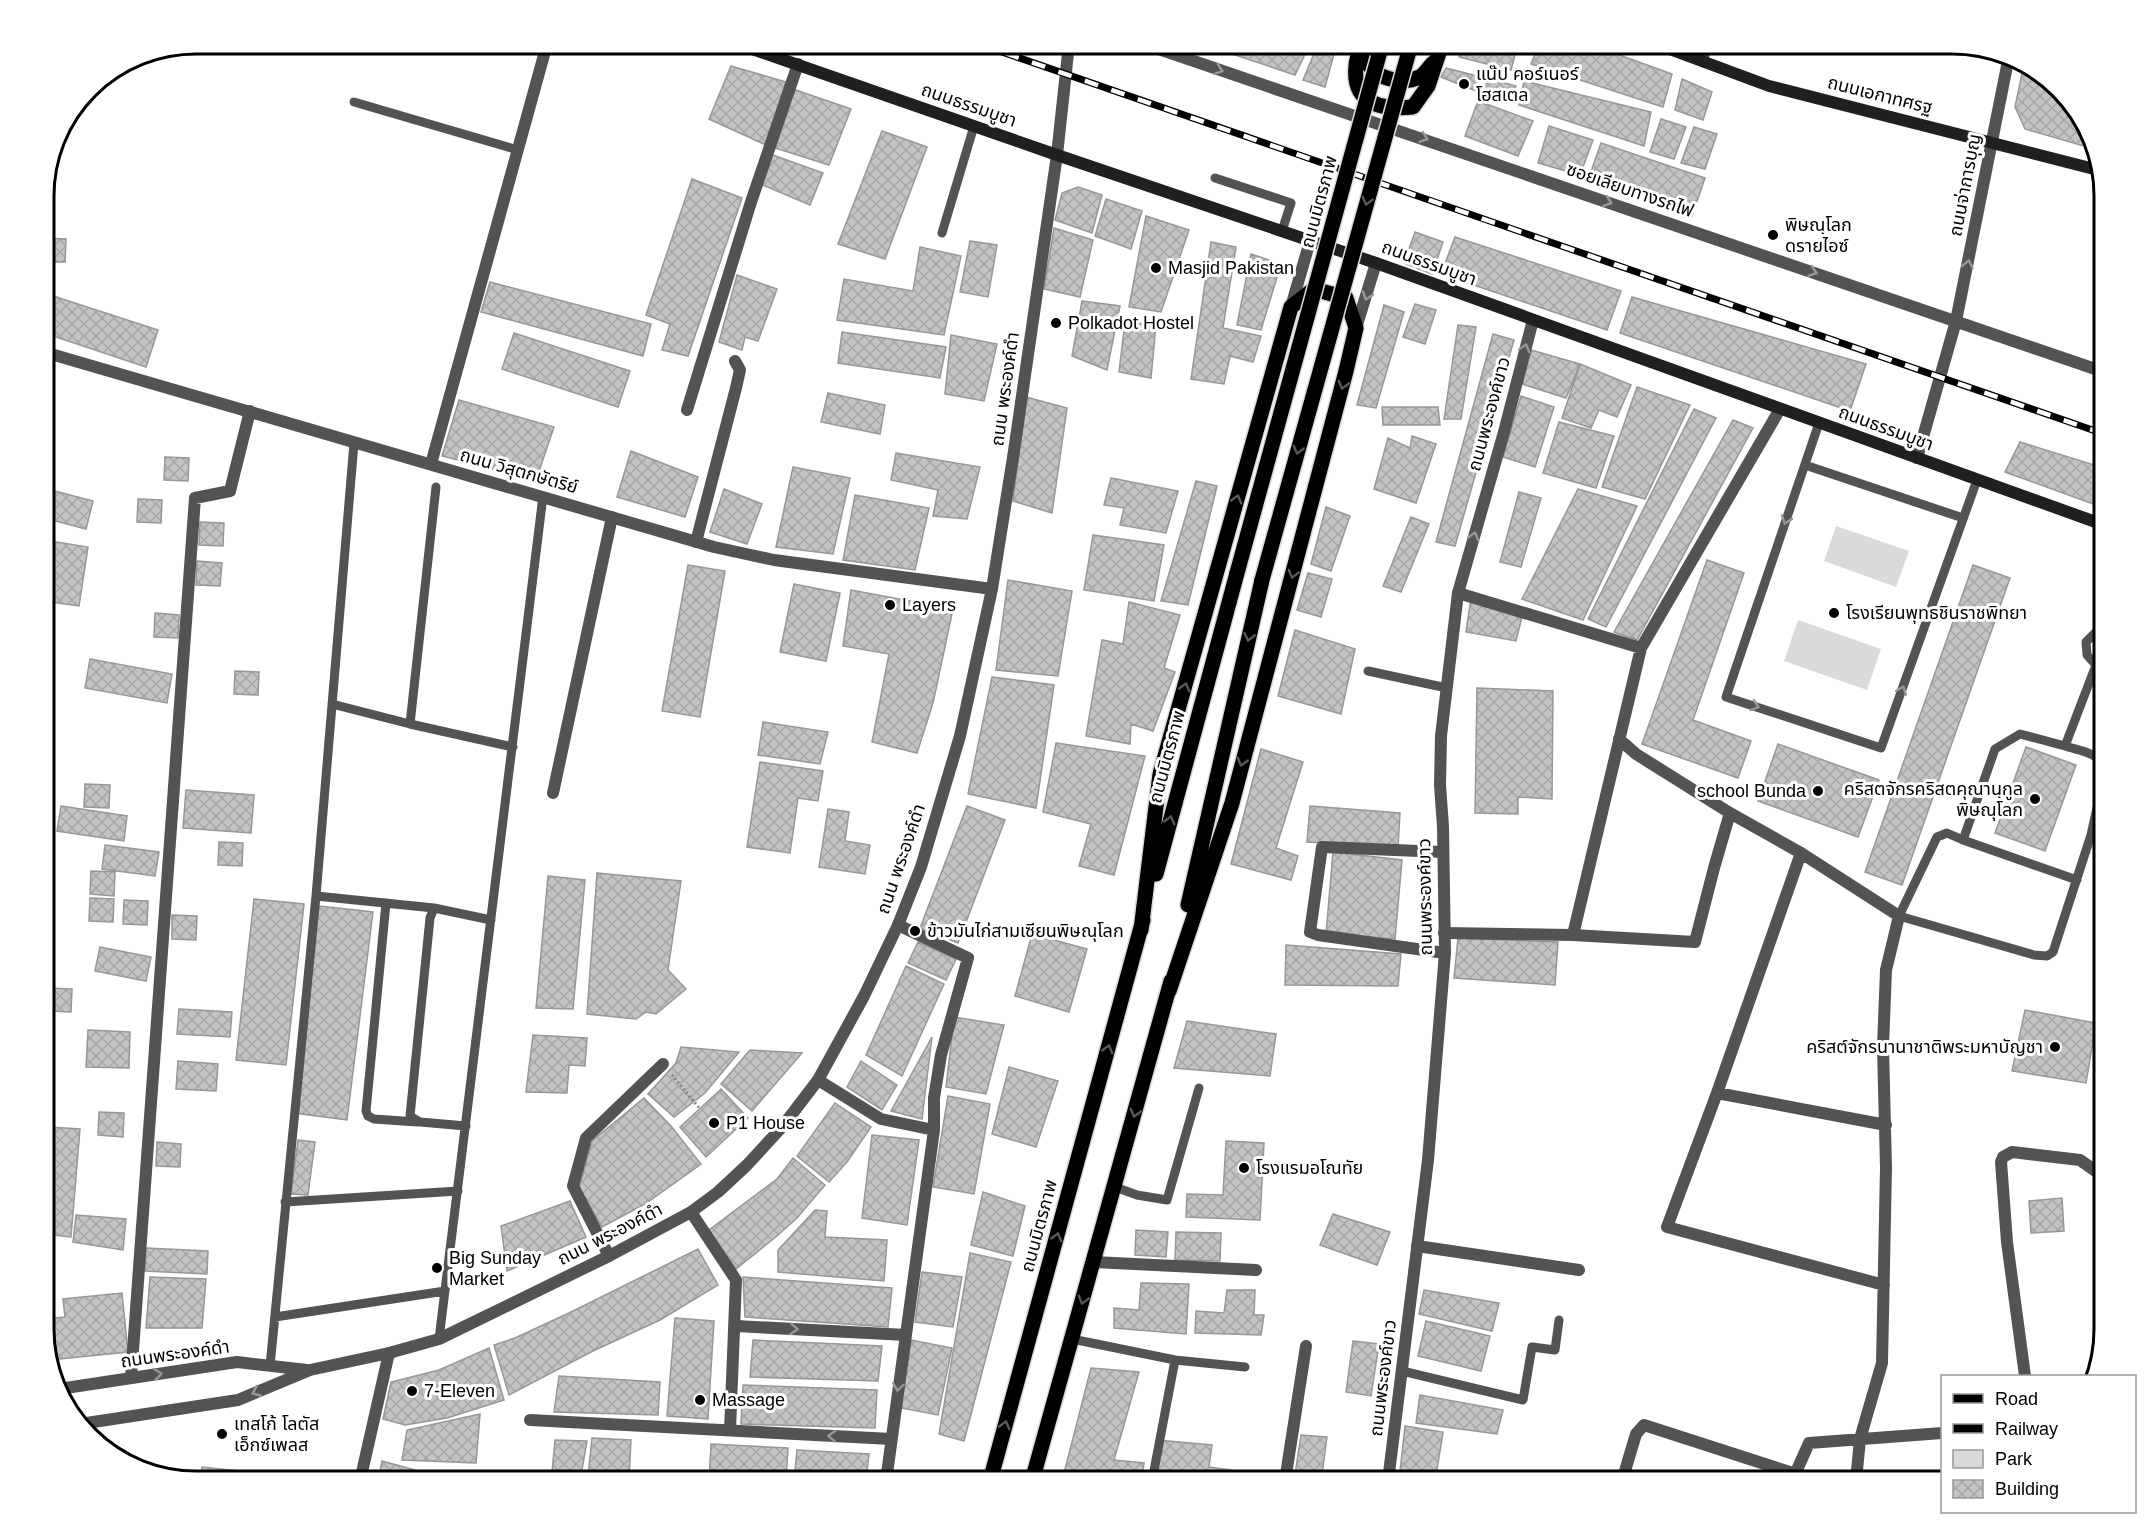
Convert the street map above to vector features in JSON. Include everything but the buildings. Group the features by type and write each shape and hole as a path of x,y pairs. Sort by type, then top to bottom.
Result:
{"main road":[{"name":"ถนนธรรมบูชา","path":"768,54 1376,263 2094,521"},
{"path":"1360,54 1356,67 1358,88 1365,100 1380,106 1397,108 1413,107 1428,86 1438,54"},
{"path":"1365,54 1366,60 1374,71 1388,80 1406,80 1422,76 1437,54"},
{"name":"ถนนมิตรภาพ","path":"993,1471 1379,54"},
{"path":"1169,991 1262,580 1408,54"},
{"name":"ถนนเอกาทศรฐ","path":"1681,54 1769,86 2091,168"},
{"path":"1035,1471 1169,991 1232,803 1356,328 1346,298 1314,289 1291,307 1160,774 1141,930"}],"street":[{"path":"431,464 544,54"},
{"name":"ถนน พระองค์ดำ","path":"310,1370 389,1353 439,1339 609,1256 691,1212 747,1166 818,1080 864,996 898,925 921,867 960,736 992,589 1057,155 1067,54"},
{"name":"ซอยเลียบทางรถไฟ","path":"1173,54 2094,369"},
{"path":"687,410 748,213 798,64"},
{"name":"ถนนจ่าการบุญ","path":"1917,458 1956,321 2007,65"},
{"path":"1291,307 1310,240"},
{"path":"1356,328 1376,263"},
{"name":"ถนนพระองค์ขาว","path":"1389,1471 1428,1160 1445,953 1440,785 1441,736 1458,593 1533,320"},
{"name":"ถนน วิสุตกษัตริย์","path":"54,355 696,542 774,560 992,589"},
{"path":"696,542 740,370 735,361"},
{"path":"1573,936 1641,648 1780,409"},
{"path":"131,1378 195,498 230,491 250,411"},
{"path":"553,793 612,517"},
{"path":"1458,593 1641,648"},
{"path":"1619,739 1636,754 1730,813 1801,853 1899,916 1886,970 1883,1047 1886,1125 1882,1363 1860,1439 1857,1471"},
{"path":"1444,933 1695,942 1713,868 1730,813"},
{"path":"1443,852 1322,847 1310,932 1445,953"},
{"path":"1801,853 1717,1093 1667,1227 1884,1285"},
{"path":"887,1471 934,1130 934,1098 941,1055 968,958 898,925"},
{"path":"609,1256 573,1186 586,1138 663,1064"},
{"path":"818,1080 881,1119 934,1130"},
{"path":"1717,1093 1886,1125"},
{"path":"2025,1375 2007,1242 2001,1162 2003,1156 2012,1152 2080,1160 2094,1170"},
{"path":"691,1212 736,1280 736,1326 730,1430"},
{"path":"1417,1246 1578,1270"},
{"path":"1094,1262 1256,1270"},
{"path":"736,1326 906,1335"},
{"path":"1287,1471 1306,1346"},
{"path":"362,1471 389,1353"},
{"name":"ถนนพระองค์ดำ","path":"67,1388 237,1362 310,1370"},
{"path":"89,1423 238,1400 310,1370"},
{"path":"530,1420 891,1439"},
{"path":"1625,1471 1636,1434 1644,1425 1774,1471"},
{"path":"1797,1471 1809,1443 1941,1433"}],"lane":[{"path":"1703,63 1705,54"},
{"path":"354,102 518,150"},
{"path":"942,233 974,126"},
{"path":"1215,178 1291,203 1282,231"},
{"path":"1818,423 1726,697 1881,748 1977,480"},
{"path":"270,1366 316,896 354,443"},
{"path":"1805,465 1963,518"},
{"path":"410,724 436,487"},
{"path":"439,1339 543,496"},
{"path":"2094,634 2086,642 2086,655 2094,660"},
{"path":"1368,671 1447,688"},
{"path":"2065,746 2094,678"},
{"path":"332,704 513,747"},
{"path":"1963,840 1995,749 2020,734 2094,756"},
{"path":"2077,880 1947,833 1939,835 1899,916 2034,955 2047,956 2053,952 2077,880 2094,821"},
{"path":"316,896 434,908 491,920"},
{"path":"386,903 366,1111 368,1116 374,1119 466,1126"},
{"path":"420,1122 410,1116 410,1110 430,918 434,908"},
{"path":"1114,1187 1137,1195 1167,1200 1199,1088"},
{"path":"285,1202 458,1191"},
{"path":"274,1317 445,1291"},
{"path":"1402,1371 1523,1400 1532,1347 1555,1350 1559,1320"},
{"path":"1072,1339 1175,1360 1245,1367"},
{"path":"1154,1471 1175,1360"}],"path":[{"path":"663,1064 700,1109"}],"green space":[{"path":"1836,526 1909,551 1896,587 1824,561"},
{"path":"1798,620 1881,649 1867,690 1784,661"}],"railway":[{"path":"1008,54 2094,431"}],"place":[{"name":"แน๊ป คอร์เนอร์ โฮสเตล","path":"1464,84"},
{"name":"พิษณุโลก ดรายไอซ์","path":"1773,235"},
{"name":"Masjid Pakistan","path":"1156,268"},
{"name":"Polkadot Hostel","path":"1056,323"},
{"name":"Layers","path":"890,605"},
{"name":"โรงเรียนพุทธชินราชพิทยา","path":"1834,613"},
{"name":"school Bunda","path":"1818,791"},
{"name":"คริสตจักรคริสตคุณานุกูล พิษณุโลก","path":"2035,799"},
{"name":"ข้าวมันไก่สามเซียนพิษณุโลก","path":"915,931"},
{"name":"คริสต์จักรนานาชาติพระมหาบัญชา","path":"2055,1047"},
{"name":"P1 House","path":"714,1123"},
{"name":"โรงแรมอโณทัย","path":"1244,1168"},
{"name":"Big Sunday Market","path":"437,1268"},
{"name":"7-Eleven","path":"412,1391"},
{"name":"Massage","path":"700,1400"},
{"name":"เทสโก้ โลตัส เอ็กซ์เพลส","path":"222,1434"}]}
